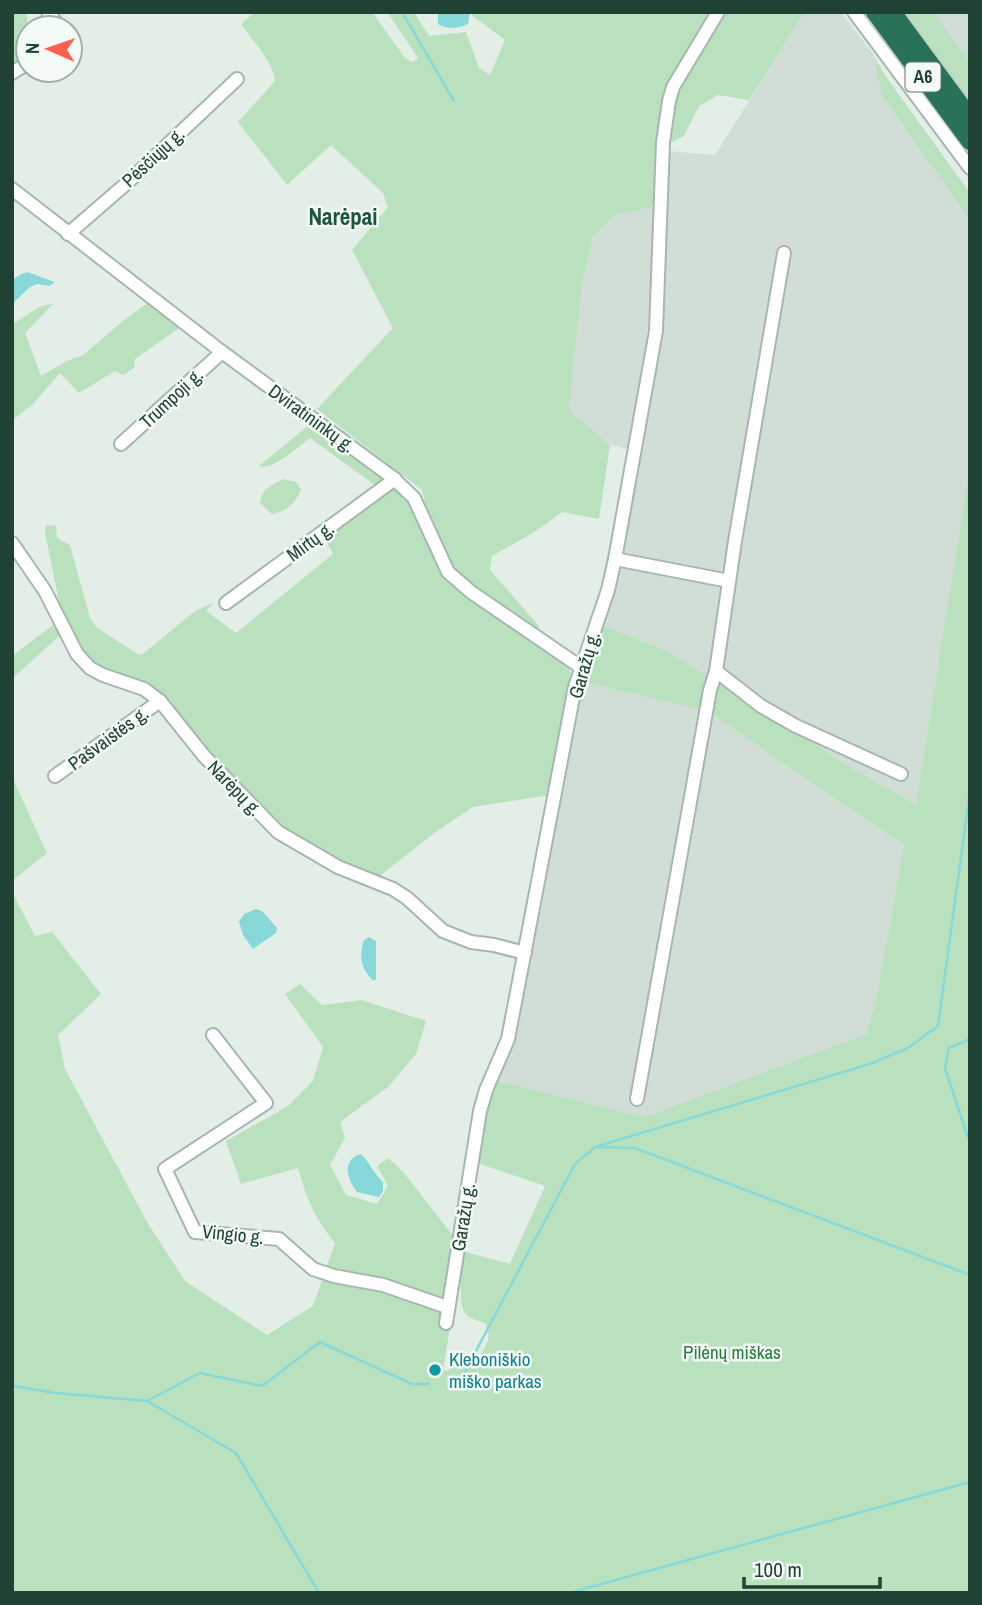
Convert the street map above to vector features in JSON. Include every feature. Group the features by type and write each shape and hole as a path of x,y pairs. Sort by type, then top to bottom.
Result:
{"highway":[{"name":"A6","path":"875,12 970,141"},
{"name":"A6","path":"894,14 970,118"}],"street":[{"name":"Garažų g.","path":"446,1323 480,1111 486,1090 508,1040 575,687 615,559 656,331 663,142 669,101 673,87 718,12"},
{"path":"854,12 970,168"},
{"name":"Pėsčiųjų g.","path":"68,234 127,183 237,79"},
{"name":"Dviratininkų g.","path":"12,189 222,352 395,479 414,498 448,572 471,592 582,668"},
{"path":"637,1098 710,690 716,671 784,253"},
{"name":"Trumpoji g.","path":"121,444 222,352"},
{"name":"Mirtų g.","path":"226,603 395,479"},
{"name":"Narėpų g.","path":"12,543 45,591 77,654 90,668 144,689 160,701 204,756 278,832 338,867 393,889 407,898 443,931 471,942 525,953"},
{"path":"615,559 729,581"},
{"path":"716,671 761,706 796,726 901,774"},
{"name":"Pašvaistės g.","path":"55,775 160,701"},
{"name":"Vingio g.","path":"213,1035 266,1103 165,1169 195,1232 279,1239 313,1269 334,1276 383,1285 447,1307"}],"shaded area":[{"path":"805,12 841,12 873,54 882,96 970,220 970,465 916,806 809,742 669,652 601,625 617,580 662,335 669,151 715,155"},
{"path":"904,12 970,12 970,101"},
{"path":"653,207 653,257 647,337 628,449 610,445 569,410 582,282 593,237 615,215"},
{"path":"582,682 707,711 904,845 876,1001 866,1034 645,1117 495,1080"}],"green space":[{"path":"12,12 26,12 14,14 12,65"},
{"path":"255,12 372,12 405,58 413,62 418,58 387,12 414,12 429,36 466,32 479,68 490,75 505,40 471,12 805,12 749,100 718,95 699,106 684,136 656,150 653,207 615,215 593,237 582,282 569,410 610,445 599,519 562,512 536,531 492,556 490,570 539,626 535,633 455,574 430,525 422,490 317,409 393,328 352,250 388,207 383,193 331,145 287,185 238,122 275,81 266,58 241,24"},
{"path":"904,12 933,12 970,63 970,101"},
{"path":"873,54 884,74 970,193 970,220 882,96"},
{"path":"149,302 182,326 135,359 134,368 123,375 115,371 79,393 60,373 33,404 14,419 12,322 41,306 53,304 25,333 41,376 83,355"},
{"path":"309,425 383,475 404,494 452,585 534,640 567,665 571,673 550,795 473,807 437,831 377,878 338,863 271,821 164,700 101,668 83,653 69,634 59,602 45,532 46,525 56,526 57,538 70,545 90,618 96,627 139,655 195,611 214,602 206,611 236,633 333,554 324,537 314,531 376,486 310,438 278,462 259,466"},
{"name":"Pilėnų miškas","path":"970,465 970,1593 12,1593 12,892 35,936 52,932 101,994 58,1035 65,1069 147,1222 185,1281 267,1335 313,1306 335,1243 312,1208 298,1168 241,1184 226,1141 288,1106 313,1081 323,1047 285,994 300,984 322,1005 362,1000 426,1021 416,1054 388,1087 340,1122 345,1138 330,1165 346,1195 377,1204 388,1186 377,1166 389,1158 454,1237 455,1249 510,1264 545,1186 477,1163 486,1105 495,1080 645,1117 866,1034 876,1001 904,845 707,711 582,682 601,625 669,652 857,771 916,805","holes":["457,1286 461,1287 464,1311 471,1318 485,1323 489,1333 476,1362 460,1357 448,1371 443,1370"]},
{"path":"283,479 296,482 301,490 290,506 272,514 260,503 262,494"},
{"path":"57,622 61,634 12,679 12,656"},
{"path":"12,777 47,853 12,881"}],"water":[{"path":"438,12 470,12 468,24 453,28 441,26 438,24"},
{"path":"27,272 55,282 50,286 37,284 30,287 12,304 13,280"},
{"path":"256,909 262,911 277,928 276,933 253,949 243,935 239,922 244,914"},
{"path":"369,937 376,941 374,981 363,967 361,957 364,940"},
{"path":"361,1154 383,1182 383,1191 379,1197 357,1192 351,1181 348,1165"}],"waterway":[{"path":"402,12 454,101"},
{"path":"598,1146 870,1064 908,1048 938,1026 970,791"},
{"path":"970,1039 949,1048 945,1068 970,1144"},
{"path":"449,1384 459,1383 575,1164 595,1147 635,1148 970,1275"},
{"path":"149,1400 200,1373 262,1386 320,1342 412,1384 429,1384"},
{"path":"12,1386 147,1401 236,1453 319,1593"},
{"path":"569,1593 970,1482"}],"place":[{"name":"Kleboniškio miško parkas","path":"435,1370"}],"district":[{"name":"Narėpai","path":"343,217"}]}
